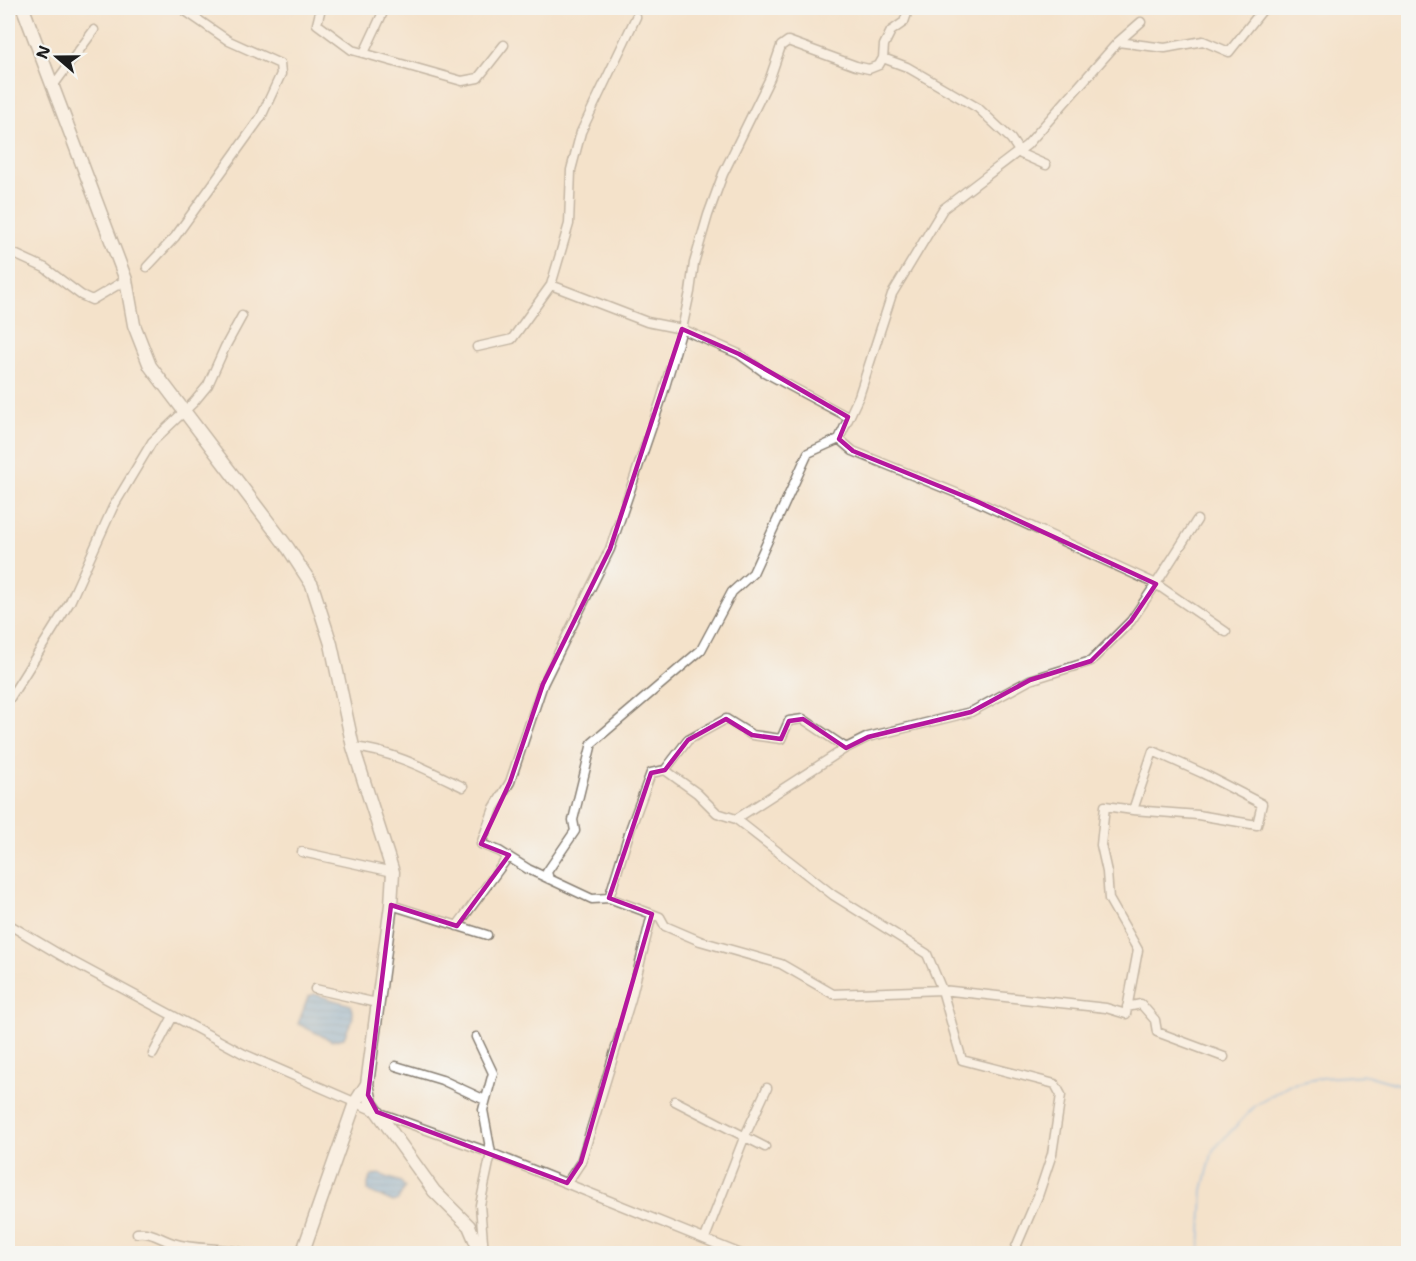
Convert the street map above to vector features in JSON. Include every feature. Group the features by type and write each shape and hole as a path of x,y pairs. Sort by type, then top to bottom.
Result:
{"main road":[{"path":"23,8 126,280 134,325 150,366 288,548 312,585 331,644 353,747 393,872 391,905 367,1084 371,1103 434,1191 469,1226 482,1254"},
{"path":"302,1254 355,1103 367,1084"}],"street":[{"path":"8,12 11,8"},
{"path":"147,267 175,237 261,117 281,74 280,64 229,41 181,8"},
{"path":"321,8 317,24 352,50 462,81 478,78 504,45"},
{"path":"364,53 385,8"},
{"path":"909,8 904,22 891,31 884,45 883,58 879,65 870,69 788,41 781,46 770,78 723,174 708,215 694,264 682,329 661,400 610,549 543,684 510,782 494,808 482,844 592,899 609,898 660,917 665,926 700,941 781,964 833,994 942,990 1106,1008 1126,1014 1138,950 1109,899 1107,872 1101,845 1105,806 1133,810 1198,814 1257,825 1262,804 1202,772 1153,751 1133,810"},
{"path":"1118,42 1165,48 1203,41 1229,52 1264,8"},
{"path":"477,347 512,339 551,285 569,224 571,170 581,132 636,17"},
{"path":"549,879 547,872 575,831 573,820 592,743 700,650 732,591 753,573 808,453 839,439 859,396 892,294 943,209 1021,150 1118,42 1141,22"},
{"path":"53,86 94,30"},
{"path":"883,58 907,67 978,108 1021,150 1022,154 1046,165"},
{"path":"8,251 45,268 81,295 92,300 126,280"},
{"path":"551,285 647,322 682,329 739,354 764,372 848,417"},
{"path":"8,697 70,602 113,507 152,442 185,411 208,385 242,316"},
{"path":"839,439 853,451 976,501 1156,584 1226,632"},
{"path":"736,819 846,748 868,737 971,712 1030,680 1091,661 1131,621 1197,520"},
{"path":"609,898 651,773 665,770 688,740 726,719 752,735 781,739 789,721 803,719 846,748"},
{"path":"353,747 372,749 407,760 463,787"},
{"path":"665,770 697,793 717,813 736,819 833,895 927,954 942,990 962,1060 1055,1084 1061,1095 1052,1154 1038,1196 1013,1254"},
{"path":"302,852 393,872"},
{"path":"457,926 508,857"},
{"path":"391,905 487,935"},
{"path":"567,1184 581,1162 631,999 652,914"},
{"path":"8,924 244,1054 377,1112 491,1153 741,1254"},
{"path":"315,989 377,1003"},
{"path":"1127,1007 1141,1004 1155,1020 1157,1032 1224,1057"},
{"path":"153,1054 173,1016"},
{"path":"476,1037 493,1073 483,1110 491,1153 480,1205 482,1254"},
{"path":"396,1066 442,1080 485,1100"},
{"path":"705,1238 744,1138 767,1088"},
{"path":"675,1101 765,1147"},
{"path":"137,1233 145,1232 173,1243 231,1248 248,1254"}],"highlighted area":[{"path":"682,329 739,354 848,417 839,439 853,451 976,501 1156,584 1131,621 1091,661 1030,680 971,712 868,737 846,748 803,719 789,721 781,739 752,735 726,719 688,740 665,770 651,773 609,898 652,914 581,1162 567,1183 377,1112 368,1095 391,905 457,926 509,855 481,844 510,782 543,684 610,549"}],"water":[{"path":"314,994 351,1005 353,1017 344,1038 332,1041 298,1024 308,997"},
{"path":"379,1174 401,1182 405,1188 398,1200 393,1202 368,1191 368,1183 372,1176"}],"waterway":[{"path":"1200,1254 1203,1190 1213,1150 1255,1106 1288,1085 1321,1078 1366,1075 1408,1087"}]}
